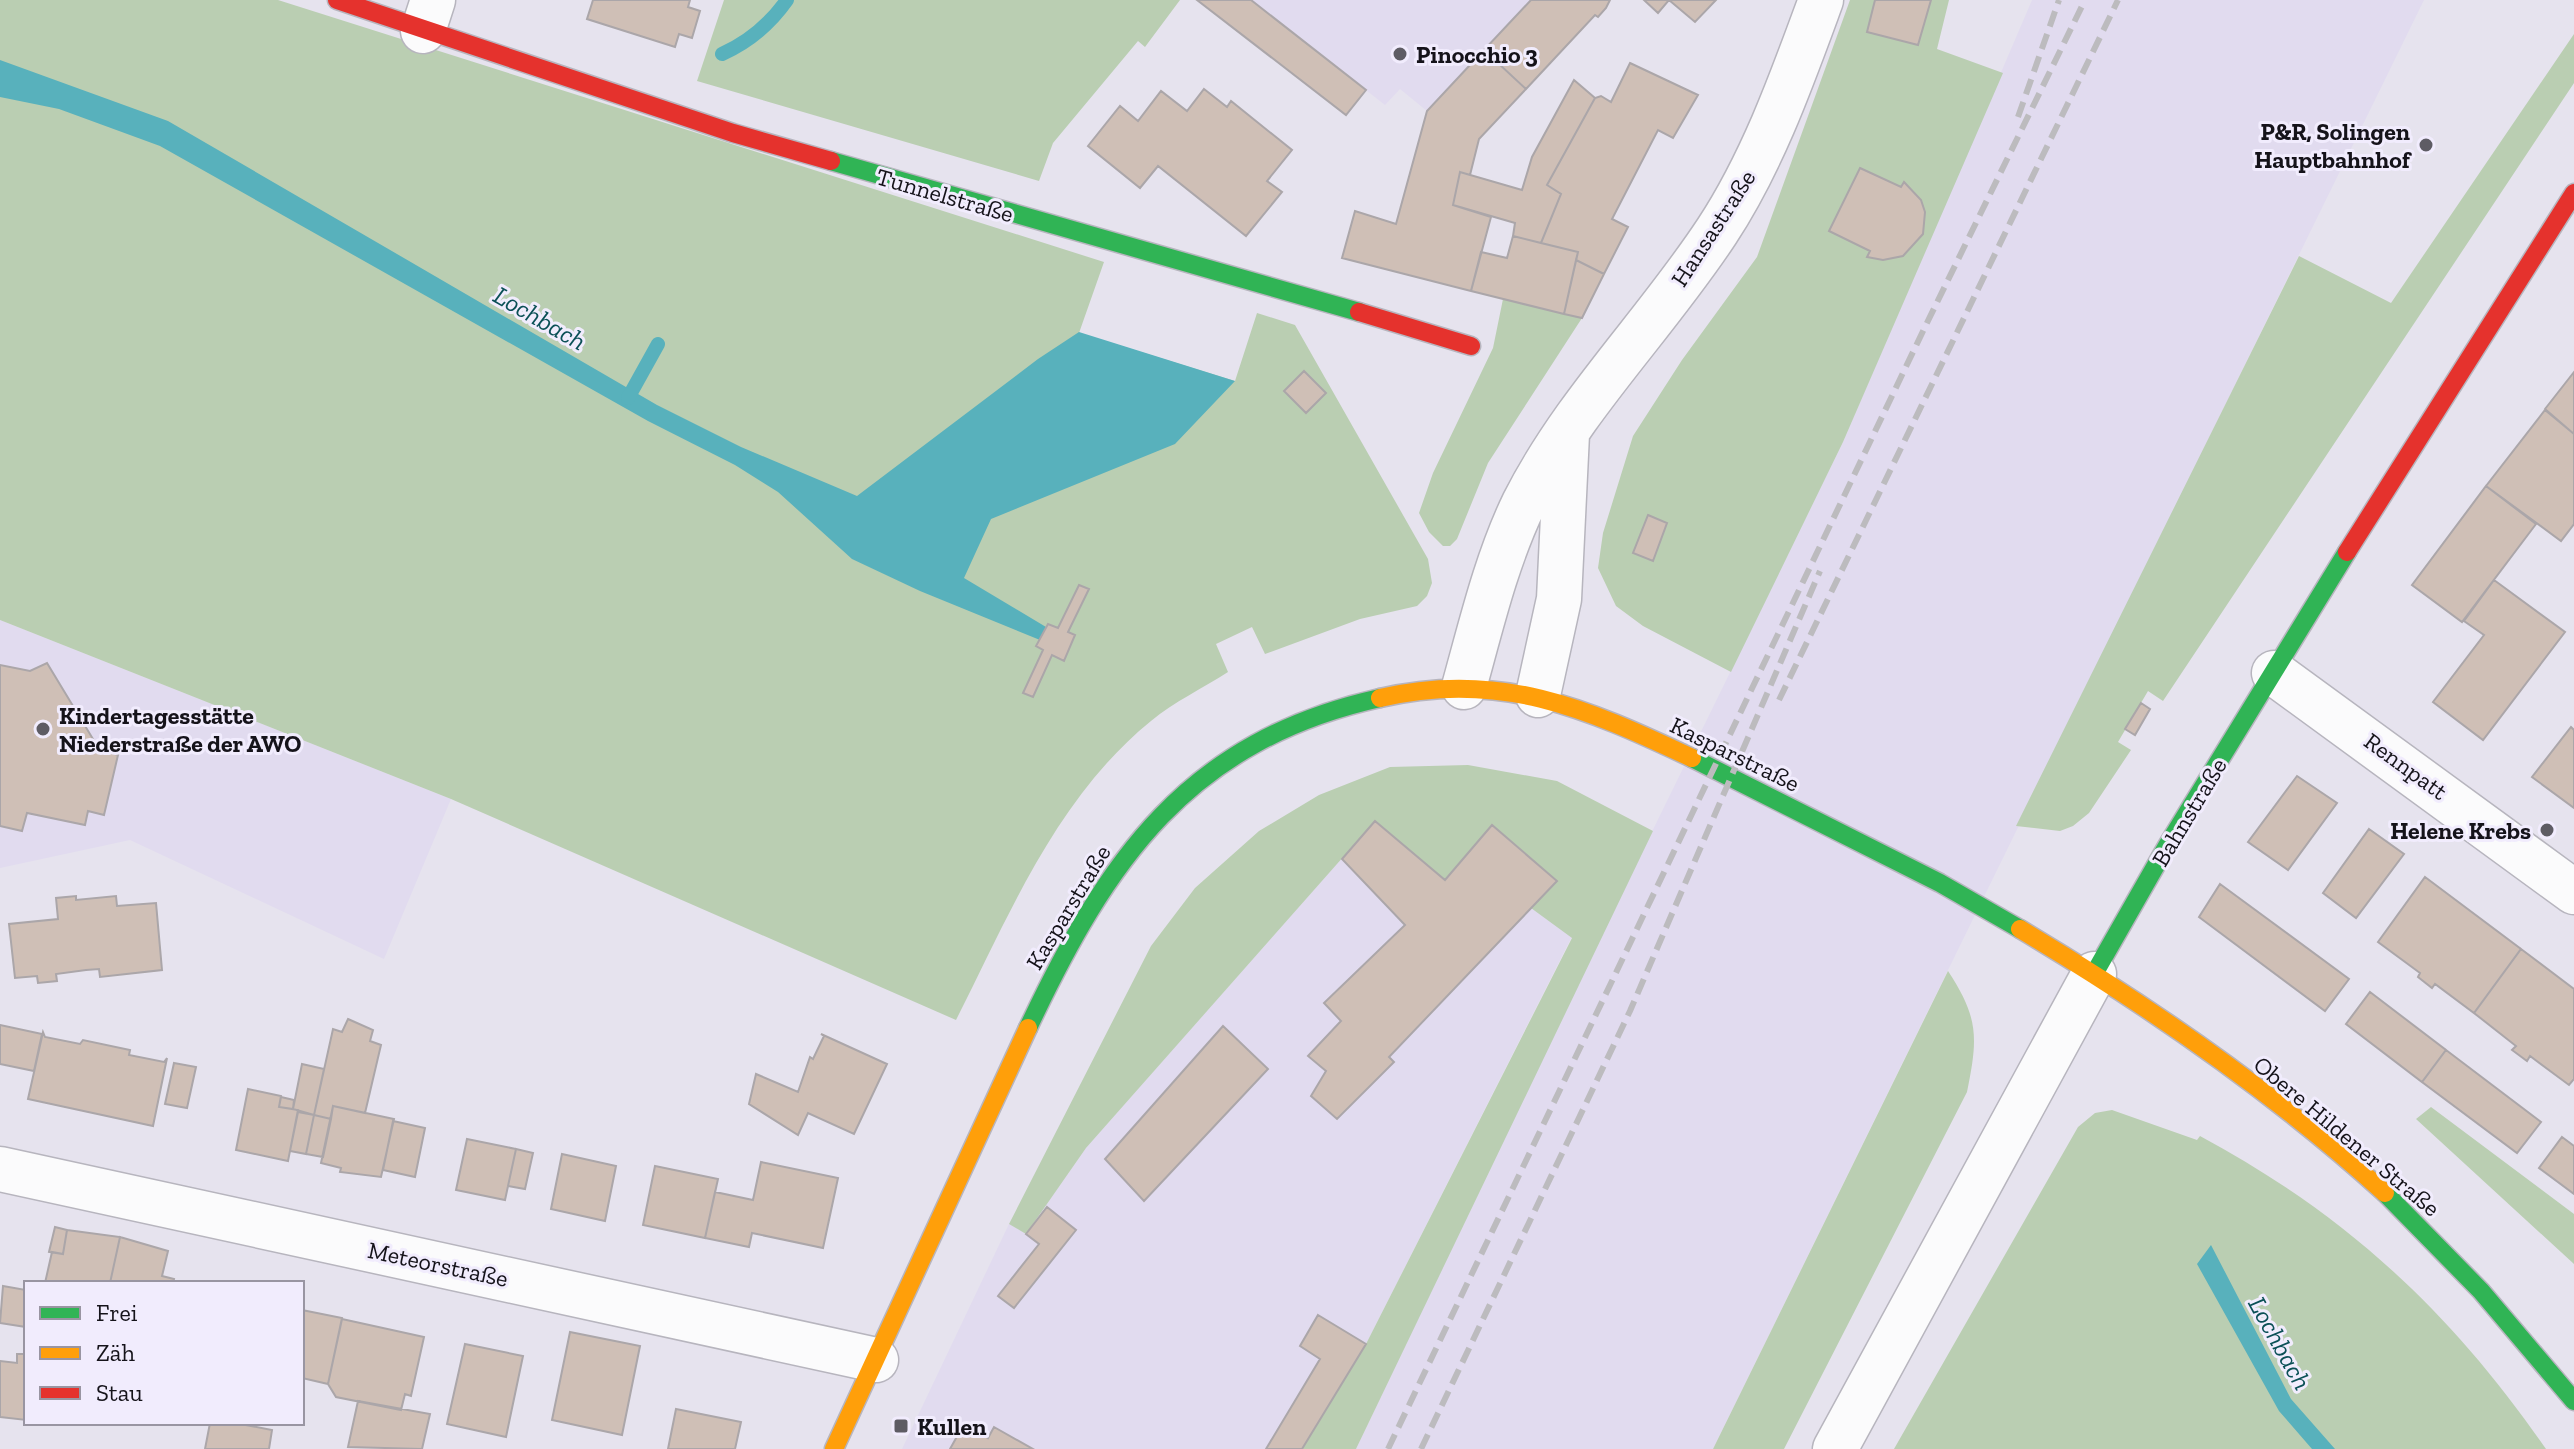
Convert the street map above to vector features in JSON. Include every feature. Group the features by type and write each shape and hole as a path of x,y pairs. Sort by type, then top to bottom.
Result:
{"main road":[{"name":"Tunnelstraße","path":"337,0 428,16 733,133 1308,296 1471,346"},
{"name":"Bahnstraße","path":"2094,974 2426,424 2574,193"},
{"name":"Kasparstraße","path":"834,1449 1039,1003 1103,888 1138,838 1178,796 1232,755 1286,725 1360,699 1464,687 1538,695 1689,755 1981,906 2094,974"},
{"name":"Obere Hildener Straße","path":"2094,974 2276,1104 2379,1187 2508,1319 2574,1401"}],"street":[{"name":"Hansastraße","path":"1464,687 1494,580 1524,504 1567,431 1716,232 1754,169 1820,1"},
{"path":"1538,695 1559,599 1567,431"},
{"name":"Rennpatt","path":"2274,673 2574,892"},
{"name":"Bahnstraße","path":"1835,1449 2094,974"},
{"name":"Meteorstraße","path":"0,1169 876,1360"}],"shaded area":[{"name":"Pinocchio 3","path":"1251,0 1531,0 1427,111 1400,89 1385,105"},
{"path":"2032,0 2424,0 1713,1449 1356,1449 1594,950 1843,442"},
{"path":"0,620 451,799 384,959 130,840 0,868"},
{"path":"1419,771 1495,799 1598,885 1366,1344 1302,1449 902,1449 1009,1224 1026,1233 1086,1148"}],"green space":[{"path":"0,0 278,0 1104,262 1079,333 1235,381 1257,313 1295,325 1428,559 1432,583 1427,596 1417,606 1360,619 1265,654 1252,627 1216,644 1228,672 1151,721 1118,751 1062,821 1016,899 956,1020 451,799 0,620"},
{"path":"724,0 1180,0 1145,47 1138,41 1053,143 1039,181 697,81"},
{"path":"1850,0 1949,0 1937,49 2003,73 1843,442 1731,672 1643,626 1616,606 1598,568 1603,533 1633,436 1682,360 1757,257"},
{"path":"2574,34 2574,83 2163,701 2148,691 2118,742 2131,750 2089,813 2073,826 2060,831 2016,826 2299,256 2391,303"},
{"path":"1503,299 1582,318 1488,463 1457,539 1450,546 1443,546 1429,532 1419,513 1433,473 1493,348"},
{"path":"1468,765 1557,781 1653,831 1356,1449 1302,1449 1366,1344 1572,938 1531,908 1556,881 1493,826 1445,880 1375,821 1086,1148 1026,1234 1009,1224 1151,946 1195,888 1259,831 1319,795 1390,767"},
{"path":"1948,971 1971,1016 1974,1042 1967,1092 1784,1449 1713,1449"},
{"path":"2431,1107 2574,1214 2574,1264 2416,1119"},
{"path":"2112,1110 2197,1140 2200,1136 2303,1199 2349,1234 2434,1311 2473,1353 2546,1449 1894,1449 2078,1127 2095,1113"}],"water":[{"path":"0,60 168,121 657,405 741,447 857,496 1038,359 1079,332 1235,381 1175,444 991,519 964,578 1046,627 1040,640 920,591 852,559 778,492 735,465 648,421 160,146 59,109 0,97"},
{"path":"2211,1245 2291,1399 2335,1449 2312,1449 2279,1411 2197,1264"}],"building":[{"path":"593,0 690,0 688,7 700,11 692,38 679,34 675,47 587,19"},
{"path":"1197,0 1251,0 1366,90 1346,115"},
{"path":"1531,0 1610,0 1598,17 1595,15 1526,89 1484,50"},
{"path":"1644,0 1669,0 1658,13"},
{"path":"1669,0 1716,0 1695,22"},
{"path":"1875,0 1931,0 1918,45 1867,32"},
{"path":"1484,50 1526,89 1479,139 1470,175 1460,172 1453,205 1491,217 1471,291 1342,258 1355,211 1396,224 1427,111"},
{"path":"1630,63 1698,95 1673,138 1658,130 1612,219 1628,227 1604,274 1576,260 1578,252 1541,243 1561,194 1547,185 1595,98 1601,96 1611,102"},
{"path":"1574,80 1595,98 1547,185 1561,194 1541,243 1513,236 1515,223 1453,205 1460,172 1522,190 1532,157"},
{"path":"1204,89 1227,107 1231,101 1292,150 1267,181 1282,192 1246,236 1158,166 1140,188 1088,146 1120,106 1138,121 1161,91 1187,111"},
{"path":"1860,168 1901,187 1904,182 1921,200 1925,212 1923,234 1903,256 1883,260 1867,257 1870,251 1829,231"},
{"path":"1513,236 1578,252 1564,314 1471,291 1481,252 1507,258"},
{"path":"1576,260 1604,274 1582,318 1564,314"},
{"path":"1304,371 1326,393 1306,413 1284,391"},
{"path":"2574,372 2574,434 2545,409"},
{"path":"2545,410 2574,434 2574,524 2561,541 2486,486"},
{"path":"2486,486 2536,524 2462,622 2412,585"},
{"path":"1648,515 1667,523 1653,561 1633,553"},
{"path":"2494,580 2565,632 2483,740 2433,702 2484,635 2464,621"},
{"path":"1079,585 1089,589 1068,632 1075,635 1064,661 1052,655 1033,697 1023,693 1043,650 1036,646 1048,624 1058,628"},
{"name":"Kindertagesstätte Niederstraße der AWO","path":"47,663 99,749 118,755 104,815 88,811 85,825 27,813 22,831 0,826 0,665 30,671"},
{"path":"2141,703 2150,709 2135,735 2125,729"},
{"path":"2571,727 2574,730 2574,808 2532,777"},
{"path":"2297,776 2337,803 2288,870 2248,842"},
{"path":"1375,821 1445,880 1492,825 1557,881 1389,1057 1394,1062 1337,1119 1311,1096 1326,1071 1308,1056 1341,1021 1324,1003 1405,925 1342,859"},
{"path":"2369,829 2404,854 2356,918 2323,893"},
{"path":"2425,877 2521,949 2474,1013 2435,984 2432,988 2418,977 2420,973 2378,942"},
{"path":"2220,884 2349,979 2325,1011 2199,917"},
{"path":"76,896 76,900 116,896 117,906 156,903 162,970 100,977 99,969 86,970 56,974 57,981 38,983 37,976 15,978 9,924 58,919 56,898"},
{"path":"2521,949 2574,989 2574,1079 2569,1085 2530,1056 2527,1061 2512,1050 2516,1046 2474,1013"},
{"path":"2370,992 2446,1050 2422,1082 2346,1024"},
{"path":"348,1019 373,1030 370,1041 381,1045 365,1113 333,1106 331,1119 314,1115 333,1029 342,1032"},
{"path":"0,1025 42,1034 34,1071 0,1064"},
{"path":"1223,1026 1268,1069 1144,1201 1105,1159"},
{"path":"43,1032 45,1037 80,1044 83,1040 130,1050 129,1055 164,1062 167,1058 153,1126 28,1099"},
{"path":"821,1034 887,1064 854,1134 808,1113 798,1135 749,1104 756,1074 798,1092 810,1057 813,1059 824,1036"},
{"path":"2446,1050 2541,1122 2517,1153 2422,1082"},
{"path":"174,1063 196,1067 187,1108 165,1104"},
{"path":"302,1064 324,1069 314,1115 293,1109"},
{"path":"248,1089 281,1096 279,1107 298,1110 288,1161 236,1150"},
{"path":"281,1097 294,1100 293,1109 279,1107"},
{"path":"333,1106 394,1119 381,1177 340,1172 341,1168 321,1163"},
{"path":"298,1112 314,1115 306,1154 290,1151"},
{"path":"314,1115 331,1119 323,1157 306,1154"},
{"path":"393,1121 425,1128 415,1177 383,1170"},
{"path":"2562,1137 2574,1146 2574,1194 2539,1168"},
{"path":"467,1139 516,1149 505,1200 456,1190"},
{"path":"516,1149 533,1153 525,1189 508,1186"},
{"path":"562,1154 616,1166 605,1221 551,1209"},
{"path":"761,1162 838,1178 823,1248 752,1233 749,1247 705,1238 715,1192 753,1200"},
{"path":"655,1166 718,1179 705,1238 643,1225"},
{"path":"1047,1207 1076,1230 1014,1308 998,1296 1039,1244 1026,1234"},
{"path":"55,1227 67,1230 63,1254 49,1252"},
{"path":"67,1230 120,1237 110,1281 45,1281 52,1252 63,1254"},
{"path":"120,1237 168,1251 162,1276 174,1281 110,1281"},
{"path":"3,1286 24,1290 24,1327 0,1323"},
{"path":"304,1310 342,1318 328,1384 304,1378"},
{"path":"1318,1315 1366,1344 1302,1449 1266,1449 1320,1359 1300,1346"},
{"path":"342,1319 424,1337 411,1396 405,1394 401,1410 336,1397 328,1384"},
{"path":"570,1332 640,1346 622,1435 552,1420"},
{"path":"465,1344 523,1356 506,1437 447,1424"},
{"path":"17,1354 24,1354 24,1420 0,1417 0,1361 17,1363"},
{"path":"358,1401 430,1414 422,1449 348,1447"},
{"path":"676,1409 741,1422 735,1449 668,1449"},
{"path":"964,1424 988,1438 994,1427 1033,1449 950,1449"},
{"path":"210,1425 246,1425 272,1430 269,1449 205,1449"}],"waterway":[{"path":"722,54 758,32 787,0"},
{"path":"628,398 658,344"}],"railway":[{"path":"2018,117 2059,0"},
{"path":"1388,1449 1924,329 2085,0"},
{"path":"1779,700 2118,0"},
{"path":"1421,1449 1630,1011 1820,571"}],"traffic: fast":[{"path":"831,161 1359,312"},
{"path":"2094,974 2167,846 2347,552"},
{"path":"1028,1028 1089,912 1123,861 1161,816 1205,777 1255,744 1313,718 1380,698"},
{"path":"1692,758 1940,883 2020,929"},
{"path":"2385,1193 2481,1291 2574,1401"}],"traffic: slow":[{"path":"1380,698 1423,690 1503,691 1578,710 1692,758"},
{"path":"2020,929 2163,1020 2255,1085 2385,1193"},
{"path":"834,1449 1028,1028"}],"traffic: jam":[{"path":"337,0 733,133 831,161"},
{"path":"2347,552 2574,193"},
{"path":"1359,312 1471,346"}],"place":[{"name":"Pinocchio 3","path":"1400,54"},
{"name":"P&R, Solingen Hauptbahnhof","path":"2426,145"},
{"name":"Kindertagesstätte Niederstraße der AWO","path":"43,729"},
{"name":"Helene Krebs","path":"2547,830"},
{"name":"Kullen","path":"901,1426"}],"water label":[{"name":"Lochbach","path":"540,318"},
{"name":"Lochbach","path":"2280,1343"}]}
